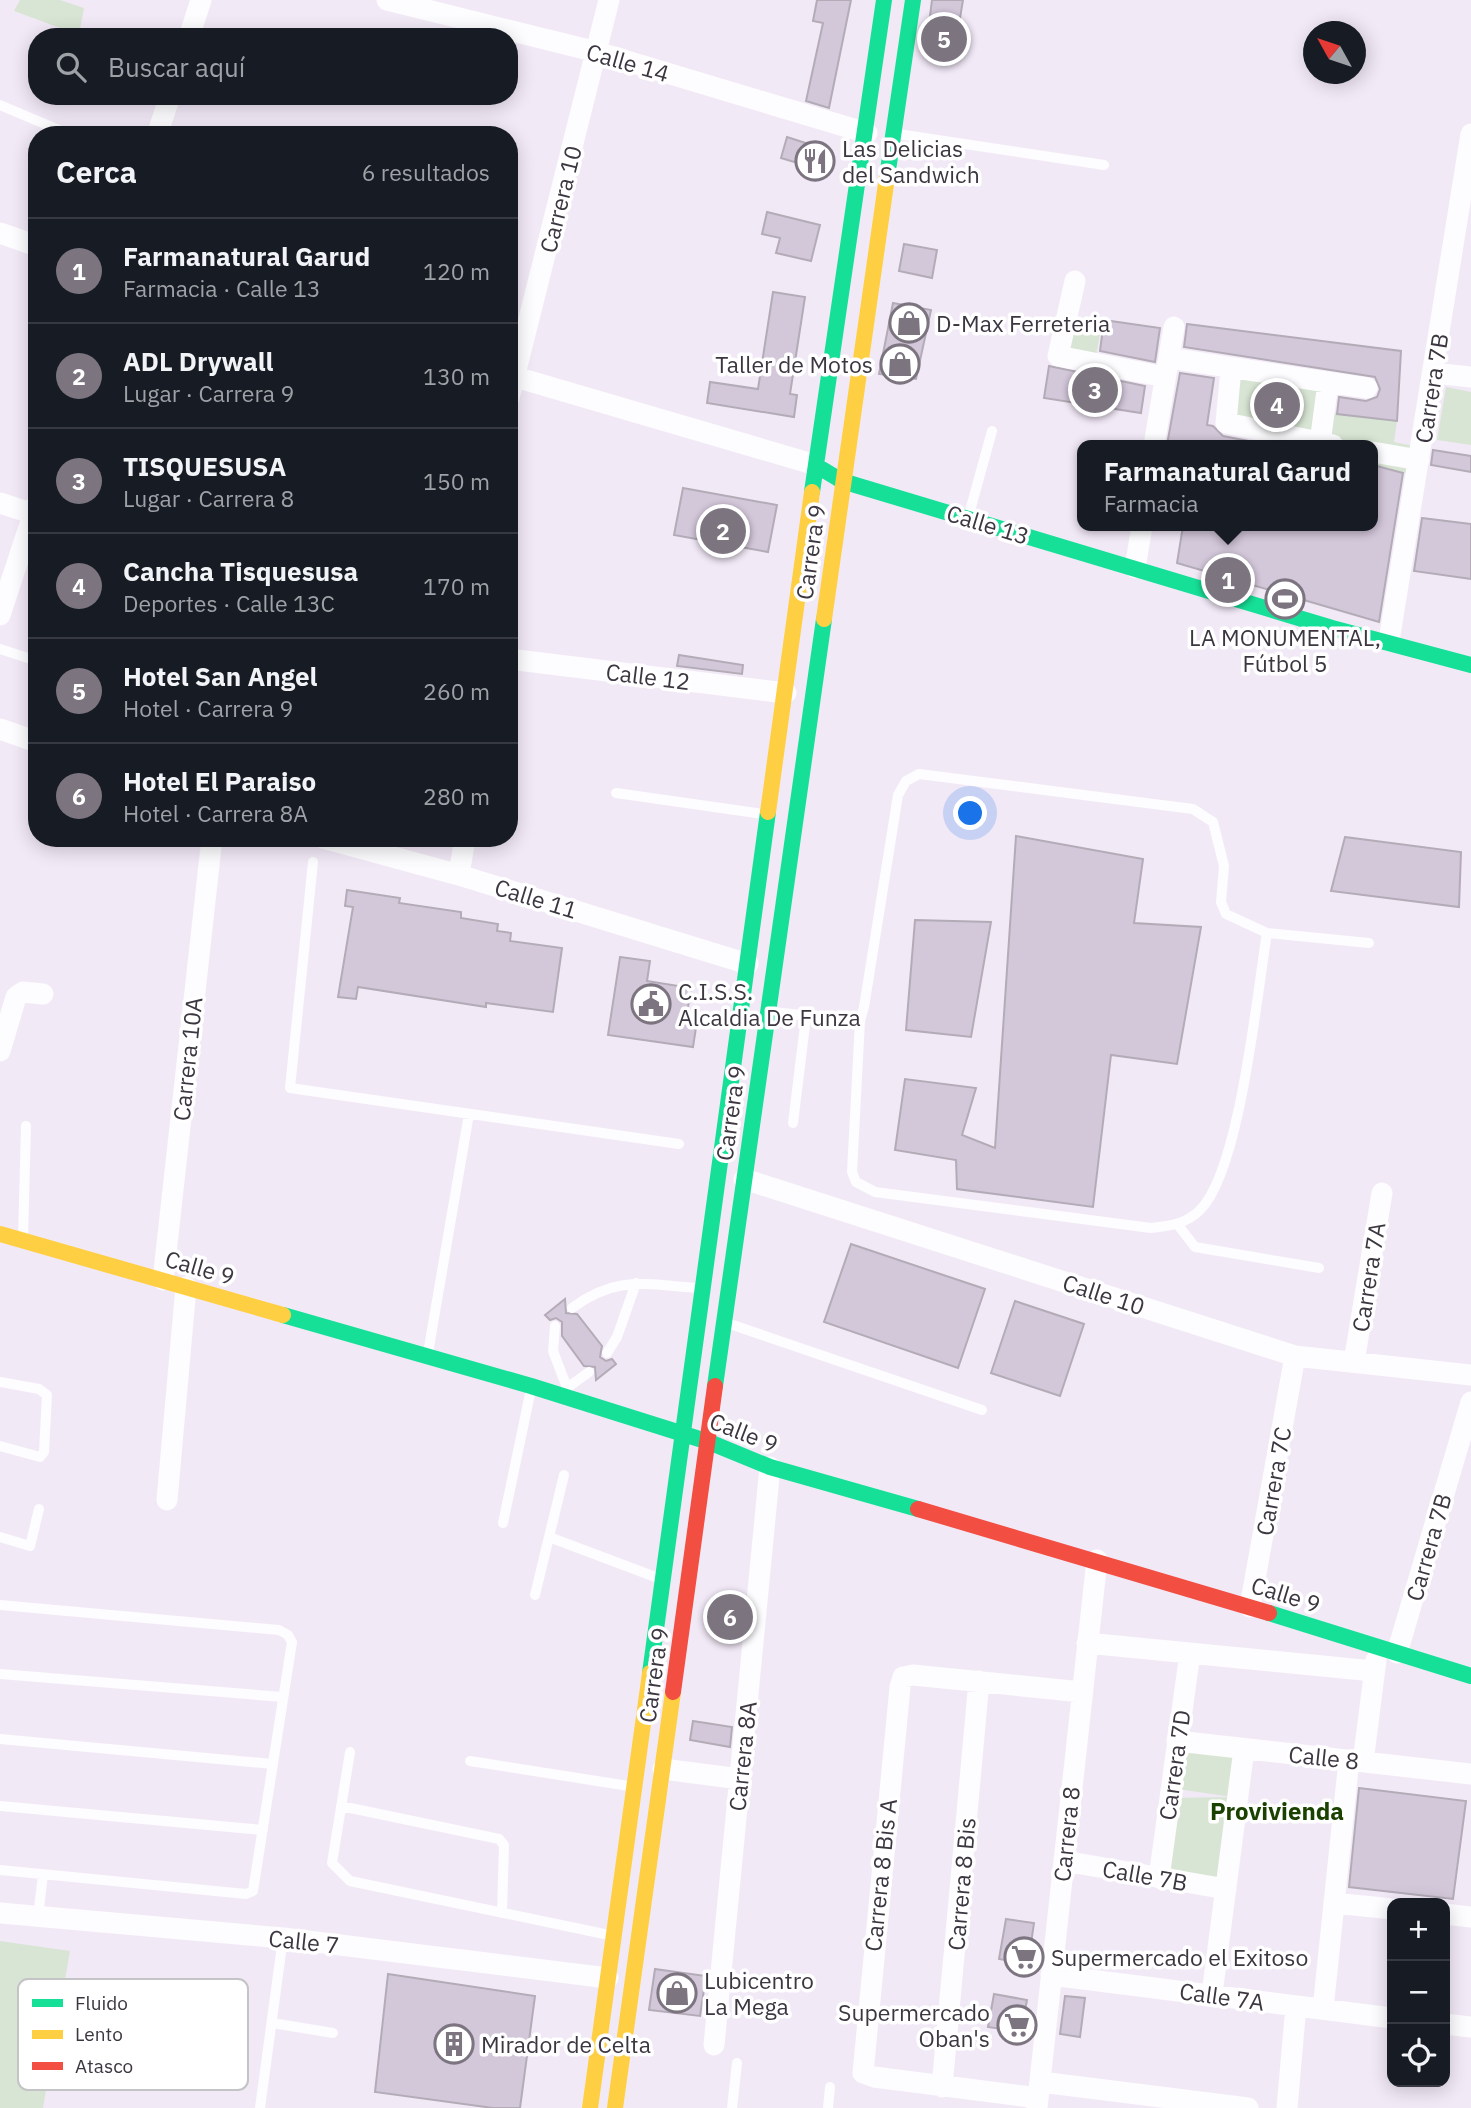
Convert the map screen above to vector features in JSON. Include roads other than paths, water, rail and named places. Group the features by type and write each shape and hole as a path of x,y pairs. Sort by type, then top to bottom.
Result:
{"main road":[{"name":"Carrera 9","path":"590,2108 685,1434 816,465 867,133 884,0"},
{"name":"Carrera 9","path":"615,2108 767,1011 913,0"},
{"name":"Calle 13","path":"816,465 842,481 1332,628 1471,665"},
{"name":"Calle 9","path":"0,1234 531,1386 569,1393 709,1442 771,1467 1097,1560 1471,1676"}],"street":[{"path":"192,28 201,0"},
{"name":"Calle 14","path":"387,0 500,28"},
{"name":"Carrera 10","path":"518,352 609,0"},
{"name":"Calle 14","path":"518,32 597,52 867,133"},
{"path":"161,126 167,105"},
{"name":"Carrera 7B","path":"1389,641 1434,373 1461,271 1470,146"},
{"path":"0,233 28,243"},
{"path":"1075,281 1058,356 1167,367 1231,368 1367,388"},
{"path":"1155,440 1174,327"},
{"path":"1231,368 1226,424 1306,440"},
{"path":"1434,373 1471,377"},
{"name":"Calle 13","path":"518,377 816,465"},
{"path":"1326,440 1328,383"},
{"path":"1378,453 1419,460"},
{"path":"0,503 28,509"},
{"path":"1135,568 1141,531"},
{"path":"0,615 28,534"},
{"name":"Calle 12","path":"518,660 786,693"},
{"path":"0,729 28,739"},
{"name":"Carrera 10A","path":"163,1280 211,847"},
{"name":"Calle 11","path":"365,847 748,964"},
{"path":"459,874 464,847"},
{"path":"0,1051 16,997 23,992 43,994"},
{"name":"Calle 10","path":"744,1179 1295,1356 1471,1375"},
{"name":"Carrera 7A","path":"1354,1362 1382,1193"},
{"path":"167,1500 186,1287"},
{"name":"Carrera 7C","path":"1250,1607 1295,1356"},
{"name":"Carrera 7B","path":"1374,1671 1388,1650 1471,1402"},
{"name":"Carrera 8A","path":"714,2045 771,1467"},
{"name":"Carrera 8","path":"1039,2096 1097,1560"},
{"path":"1087,1643 1374,1671 1356,1761 1334,1903 1323,2009"},
{"name":"Carrera 7D","path":"1159,1878 1190,1653"},
{"name":"Carrera 8 Bis A","path":"942,2087 863,2073 863,2041 902,1677 913,1675 979,1681"},
{"path":"979,1681 1082,1692"},
{"name":"Carrera 8 Bis","path":"942,2087 979,1681"},
{"name":"Calle 8","path":"1177,1741 1471,1774"},
{"path":"1212,1994 1244,1749"},
{"path":"663,1769 740,1779"},
{"name":"Calle 7B","path":"1063,1861 1226,1889"},
{"path":"1334,1903 1387,1908"},
{"name":"Calle 7","path":"0,1913 283,1938 608,1978"},
{"path":"1450,1914 1471,1916"},
{"name":"Calle 7A","path":"1051,1975 1387,2017"},
{"path":"1287,2108 1296,2006"},
{"path":"1450,2025 1471,2027"},
{"path":"942,2087 1039,2096 1248,2108"}],"lane":[{"path":"0,105 50,126"},
{"path":"895,133 1104,165"},
{"path":"968,518 992,431"},
{"path":"0,649 28,658"},
{"path":"1267,933 1239,1108 1220,1179 1200,1210 1178,1225 1151,1228 875,1192 856,1182 852,1172 860,1021 898,795 906,780 919,774 1193,809 1213,822 1224,866 1221,902 1226,914 1267,933 1369,943"},
{"path":"616,793 769,815"},
{"path":"313,862 290,1088 679,1144"},
{"path":"767,1011 860,1021"},
{"path":"793,1123 806,1017"},
{"path":"427,1355 470,1114"},
{"path":"22,1240 26,1126"},
{"path":"1178,1225 1195,1247 1319,1268"},
{"path":"607,1353 617,1337 636,1283"},
{"path":"572,1308 601,1289 636,1283 705,1288"},
{"path":"724,1322 982,1410"},
{"path":"555,1326 552,1351 569,1393 589,1372"},
{"path":"0,1382 39,1389 47,1395 44,1452 40,1457 0,1446"},
{"path":"503,1523 531,1386"},
{"path":"535,1595 564,1475"},
{"path":"0,1537 30,1546 39,1509"},
{"path":"549,1537 664,1580"},
{"path":"0,1605 279,1630 288,1635 292,1642 256,1884 246,1894 0,1870"},
{"path":"0,1674 283,1697"},
{"path":"0,1739 273,1764"},
{"path":"350,1752 332,1863 350,1881 614,1935"},
{"path":"470,1761 635,1786"},
{"path":"341,1806 499,1839 504,1845 502,1913"},
{"path":"0,1807 263,1830"},
{"path":"38,1917 43,1874"},
{"path":"260,2108 283,1938"},
{"path":"272,2022 333,2033"},
{"path":"732,2108 737,2063"},
{"path":"828,2108 830,2087"}],"place":[{"name":"Hotel San Angel","path":"944,39"},
{"name":"Las Delicias del Sandwich","path":"815,161"},
{"name":"D-Max Ferreteria","path":"909,323"},
{"name":"Taller de Motos","path":"900,364"},
{"name":"TISQUESUSA","path":"1095,390"},
{"name":"Cancha Tisquesusa","path":"1277,405"},
{"name":"ADL Drywall","path":"723,531"},
{"name":"Farmanatural Garud","path":"1228,580"},
{"name":"LA MONUMENTAL, Fútbol 5","path":"1285,599"},
{"name":"C.I.S.S. Alcaldia De Funza","path":"651,1004"},
{"name":"Hotel El Paraiso","path":"730,1617"},
{"name":"Supermercado el Exitoso","path":"1024,1957"},
{"name":"Lubicentro La Mega","path":"677,1993"},
{"name":"Supermercado Oban's","path":"1017,2025"},
{"name":"Mirador de Celta","path":"454,2044"}],"district":[{"name":"Provivienda","path":"1277,1811"}]}
